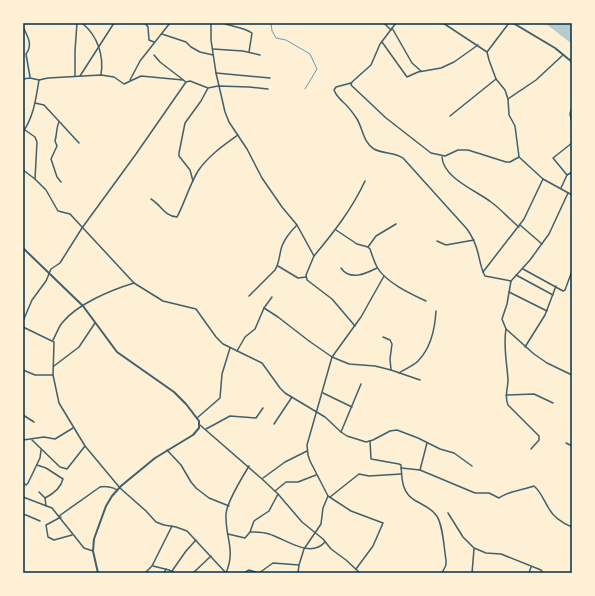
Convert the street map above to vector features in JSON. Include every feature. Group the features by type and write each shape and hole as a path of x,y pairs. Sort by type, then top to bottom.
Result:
{"street":[{"path":"75,76 77,23"},
{"path":"82,23 86,26 99,45 103,66 101,75"},
{"path":"80,76 114,23"},
{"path":"145,23 148,28 149,40 155,42"},
{"path":"130,80 140,61 170,23"},
{"path":"211,23 218,86 229,122 248,149 262,178 286,213 297,225 314,256"},
{"path":"223,23 233,27 243,28 252,33 249,52"},
{"path":"384,23 391,29 412,63 422,72"},
{"path":"396,23 382,42 371,65 350,83 336,87 334,90 335,94 344,102 356,118 367,143 381,152 398,155 404,158 467,229 474,240 485,276 488,278 512,281"},
{"path":"443,23 488,52"},
{"path":"509,23 488,52 489,60 496,79 505,90 508,99 509,115 516,129 519,157 543,179 572,196"},
{"path":"513,23 546,42 572,62"},
{"path":"23,27 30,45 26,54 30,78"},
{"path":"162,34 186,42 200,52 214,55"},
{"path":"382,42 406,76 409,77 440,68 454,62 478,45"},
{"path":"213,49 249,52 260,55"},
{"path":"154,55 160,62 186,82 190,81 208,88 218,86 268,89"},
{"path":"508,99 536,80 563,55"},
{"path":"216,73 270,78"},
{"path":"23,79 30,78 39,80 48,78 101,75 114,77 124,84 140,76 183,80"},
{"path":"450,116 496,79"},
{"path":"35,179 37,142 35,137 24,131 31,120 39,80"},
{"path":"23,321 32,300 50,273 51,269 63,259 82,228 186,82"},
{"path":"350,83 386,118 427,151 442,156 463,150 506,162 510,162 519,157"},
{"path":"192,181 190,170 179,156 179,153 185,123 201,101 208,88"},
{"path":"35,103 44,105 78,143"},
{"path":"572,108 572,123"},
{"path":"59,122 55,141 57,146 51,159 57,177 62,182"},
{"path":"151,199 164,212 177,217 192,181 199,171 211,157 238,135"},
{"path":"567,175 553,158 572,143"},
{"path":"442,156 443,162 449,172 493,203 542,244"},
{"path":"23,170 35,179 50,194 52,202 58,211 62,213 69,213 134,283 163,301 196,309 216,337 223,344 262,363 280,388 325,417 340,432 362,441 370,441 394,430 405,432 440,449 454,453 472,466"},
{"path":"560,188 567,175 572,172"},
{"path":"483,272 519,226 528,212 543,179"},
{"path":"306,277 314,256 336,230 351,208 365,181"},
{"path":"568,193 549,234 512,281 502,319 506,329 525,347 547,363 572,375"},
{"path":"368,247 376,236 396,224"},
{"path":"249,296 257,290 278,266 282,245 297,225"},
{"path":"336,230 357,244 368,247 377,268 384,276 426,301"},
{"path":"437,241 446,245 474,240"},
{"path":"23,248 83,306 117,352 174,392 197,418 200,425 217,441 249,466 331,549 360,573"},
{"path":"278,266 298,278 306,277"},
{"path":"341,268 344,273 349,275 364,274 377,268"},
{"path":"522,268 564,290 572,271"},
{"path":"516,275 553,295"},
{"path":"356,569 373,546 383,522 351,511 329,497 316,475 307,451 309,438 332,357 367,308 384,276"},
{"path":"306,277 309,282 332,299 355,326"},
{"path":"134,283 120,287 83,306 62,324 53,341 53,376 59,403 86,446 120,488 156,522 187,531 212,556 226,573"},
{"path":"525,347 547,311 556,286"},
{"path":"509,292 547,311"},
{"path":"237,351 244,338 255,329 264,308 272,297"},
{"path":"264,308 332,357 349,364 375,366 420,380"},
{"path":"399,373 417,361 425,350 434,329 436,311"},
{"path":"54,366 79,347 95,323"},
{"path":"23,327 53,341"},
{"path":"506,329 505,341 508,382 506,395 508,405 539,436 539,440 531,449"},
{"path":"383,337 390,340 392,344 390,359 391,370"},
{"path":"197,418 220,398 222,374 230,348"},
{"path":"23,370 36,375 53,376"},
{"path":"340,432 361,384"},
{"path":"323,393 352,407"},
{"path":"506,395 534,394 553,403"},
{"path":"274,424 292,397"},
{"path":"206,429 230,416 256,418 263,408"},
{"path":"23,416 34,422"},
{"path":"98,573 93,551 94,539 106,506 117,490 148,463 193,435 200,425"},
{"path":"23,440 32,440 44,437 55,439 74,428"},
{"path":"32,440 60,467 65,469 67,469 86,446"},
{"path":"370,441 371,459 397,463 400,465 404,488 408,494 414,500 438,516 446,560 446,565 442,573"},
{"path":"420,470 427,443"},
{"path":"566,443 572,446"},
{"path":"23,483 28,483 40,458 41,449"},
{"path":"167,450 181,465 196,488 209,498 229,506"},
{"path":"262,479 285,462 307,451"},
{"path":"37,465 53,472 63,479 55,492 45,498"},
{"path":"226,573 231,554 226,515 240,480 249,466"},
{"path":"401,468 420,470 475,492 489,493 499,498 505,494 534,486 542,494 549,510 561,522 572,527"},
{"path":"298,573 304,549 321,524 323,508 329,497 359,474 369,476 401,474"},
{"path":"275,491 286,482 298,482 316,475"},
{"path":"73,535 54,540 48,538 46,525 60,517 100,487 103,486 117,490"},
{"path":"39,492 45,498 46,506"},
{"path":"228,534 245,538 250,532 254,521 269,512 278,494"},
{"path":"23,497 52,508 84,548 93,551"},
{"path":"448,513 463,537 474,548 486,553 501,554 530,567 541,570 543,573"},
{"path":"23,515 40,521"},
{"path":"145,573 152,566 172,526"},
{"path":"250,532 269,534 304,549 318,548 325,542"},
{"path":"172,571 196,540"},
{"path":"472,573 474,548"},
{"path":"193,573 212,556"},
{"path":"244,573 249,570 259,573 273,563 299,565"},
{"path":"152,566 166,569 175,573"},
{"path":"529,573 530,567"},
{"path":"164,573 166,569"}],"shaded area":[{"path":"545,23 572,23 572,44"}],"waterway":[{"path":"271,23 272,31 276,38 286,40 310,54 317,69 305,89"}]}
